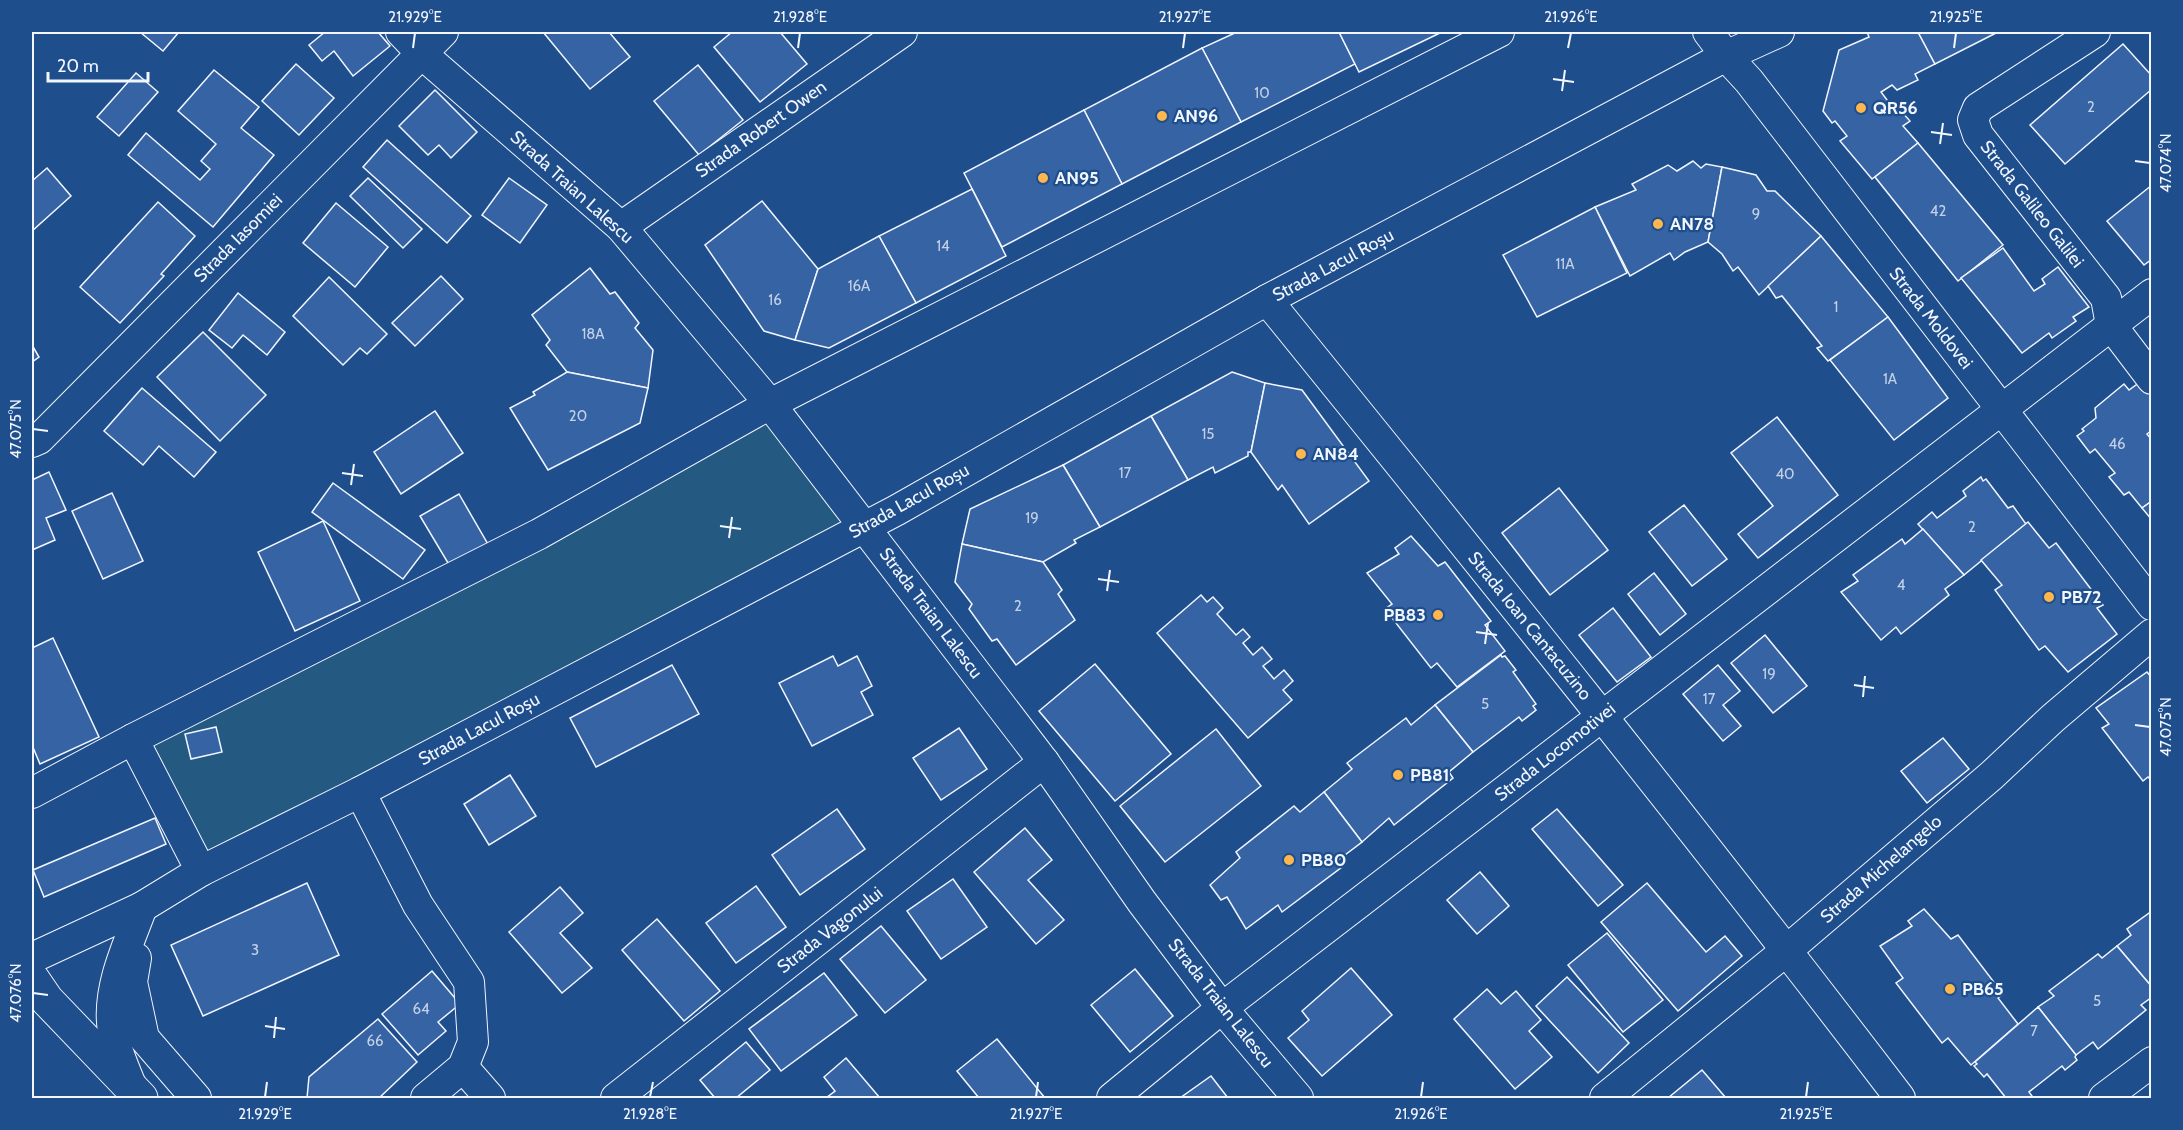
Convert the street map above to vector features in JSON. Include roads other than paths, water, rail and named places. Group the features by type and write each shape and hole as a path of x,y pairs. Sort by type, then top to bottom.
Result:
{"main road":[{"path":"37,996 137,1094"}],"street":[{"name":"Strada Traian Lalescu","path":"401,32 422,54 621,227 770,404 1044,762 1142,902 1222,1008 1298,1098"},
{"name":"Strada Iasomiei","path":"34,436 443,32"},
{"name":"Strada Robert Owen","path":"621,227 902,32"},
{"path":"32,793 133,739 539,534 770,404 1499,32"},
{"name":"Strada Moldovei","path":"1708,32 1749,81 2151,605"},
{"name":"Strada Lacul Roșu","path":"32,958 142,907 201,871 360,792 865,526 1267,300 1726,56 1779,32"},
{"name":"Strada Galileo Galilei","path":"2095,32 1978,108 1973,120 1978,135 2106,298 2111,325 2151,379"},
{"path":"2000,408 2151,294"},
{"name":"Strada Ioan Cantacuzino","path":"1267,300 1602,715 1900,1098"},
{"name":"Strada Locomotivei","path":"1112,1098 1222,1008 2000,408"},
{"name":"Strada Michelangelo","path":"1605,1098 1787,950 1991,776 2053,718 2151,634"},
{"path":"133,739 201,871"},
{"name":"Strada Vagonului","path":"616,1098 1044,762"},
{"path":"360,792 418,905 469,982 473,1042 463,1067 426,1098"},
{"path":"137,1094 117,1048 112,1022 114,994 121,964 142,907"},
{"path":"138,943 132,982 144,1038 196,1098"},
{"path":"2104,1098 2151,1062"},
{"path":"463,1067 490,1098"}],"place":[{"name":"QR56","path":"1861,108"},
{"name":"AN96","path":"1162,116"},
{"name":"AN95","path":"1043,178"},
{"name":"AN78","path":"1658,224"},
{"name":"AN84","path":"1301,454"},
{"name":"PB72","path":"2049,597"},
{"name":"PB83","path":"1438,615"},
{"name":"PB81","path":"1398,775"},
{"name":"PB80","path":"1289,860"},
{"name":"PB65","path":"1950,989"}]}
